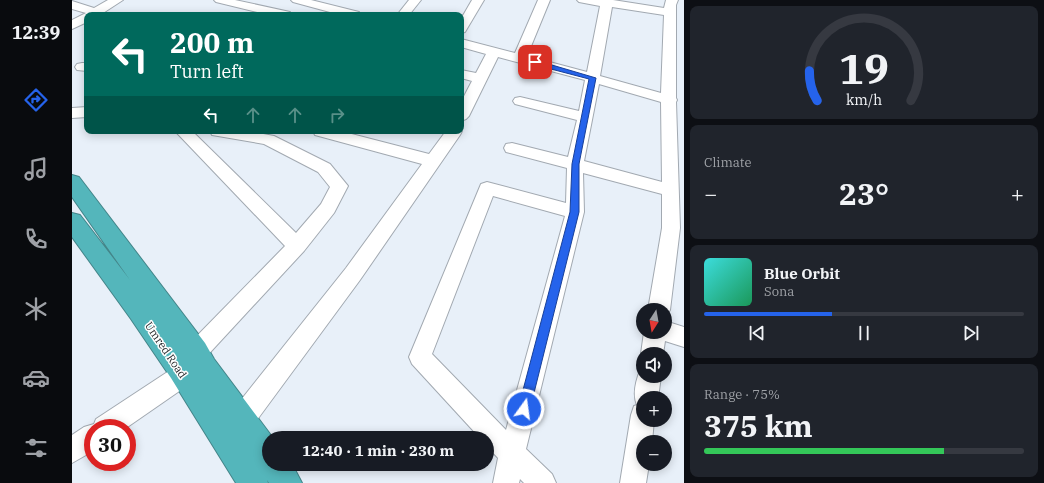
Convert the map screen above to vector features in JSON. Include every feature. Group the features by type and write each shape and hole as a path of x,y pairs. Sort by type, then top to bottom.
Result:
{"highway":[{"path":"72,182 142,296 196,352 205,368 262,446"},
{"name":"Umred Road","path":"72,221 142,296 184,376 253,483"},
{"path":"279,471 287,483"}],"street":[{"path":"95,12 117,0"},
{"path":"297,0 344,12"},
{"path":"336,10 346,0"},
{"path":"405,12 415,0"},
{"path":"464,24 478,0"},
{"path":"520,58 544,0"},
{"path":"583,0 674,6 668,64 674,111 670,190 671,228 660,303"},
{"path":"222,5 236,1 275,12"},
{"path":"506,483 512,454 575,212 576,164 606,2"},
{"path":"72,5 87,12"},
{"path":"72,25 84,18"},
{"path":"464,44 593,78 674,111"},
{"path":"464,110 494,52"},
{"path":"464,75 480,78"},
{"path":"520,101 585,117"},
{"path":"72,113 84,112"},
{"path":"186,134 297,246"},
{"path":"196,352 297,246 328,208 339,186 324,168 268,140 235,134"},
{"path":"332,134 433,161"},
{"path":"242,419 353,274 452,134"},
{"path":"512,148 670,190"},
{"path":"543,483 512,454 420,357 487,188 575,212"},
{"path":"672,333 684,337"},
{"path":"119,419 184,376"},
{"path":"633,483 641,427"},
{"path":"72,450 84,442"}],"route":[{"path":"524,409 575,212 576,164 593,78 535,62"}]}
